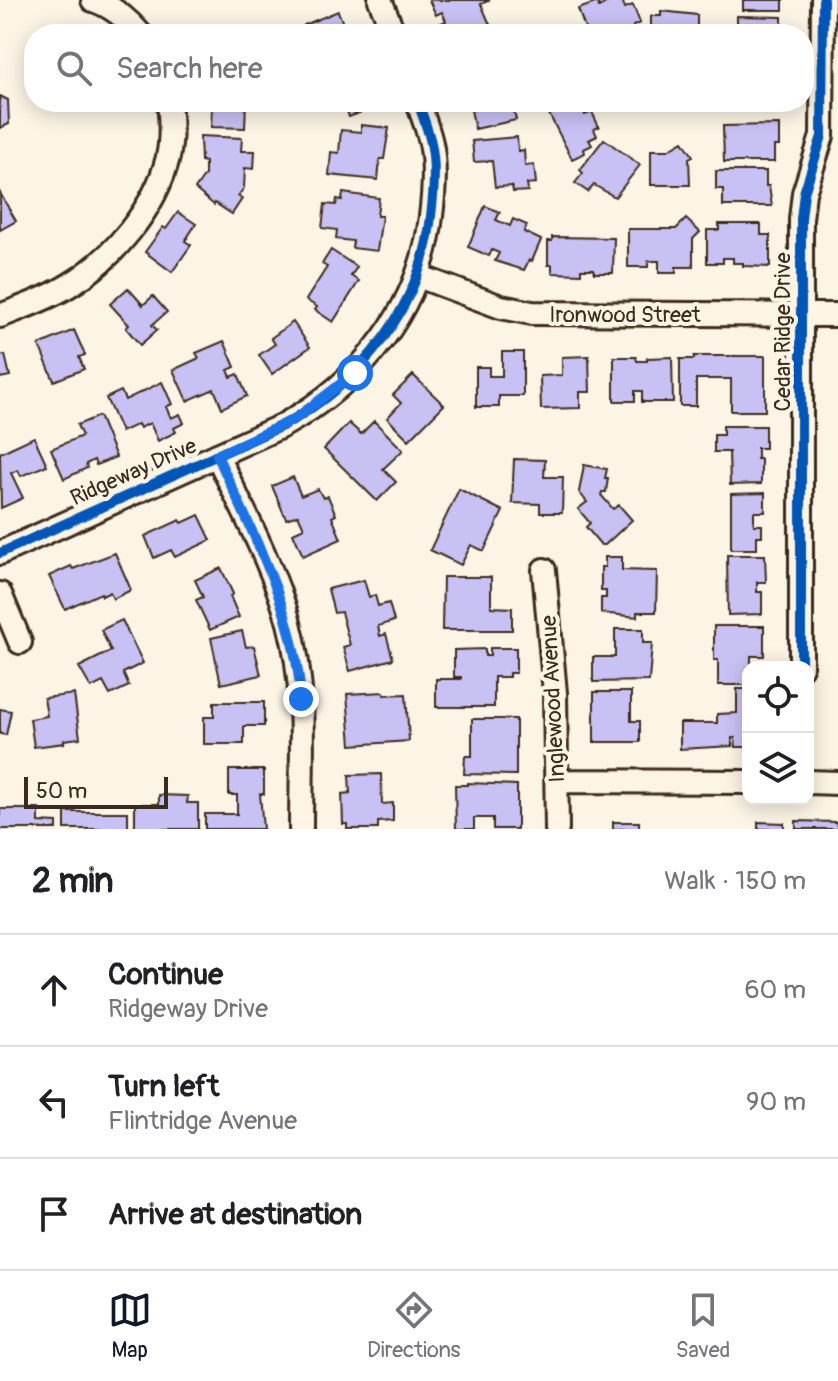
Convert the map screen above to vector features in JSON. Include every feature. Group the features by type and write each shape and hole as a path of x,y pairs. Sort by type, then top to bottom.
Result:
{"street":[{"path":"93,0 106,4 130,24"},
{"path":"380,0 390,24"},
{"name":"Cedar Ridge Drive","path":"814,85 823,0"},
{"name":"Cedar Ridge Drive","path":"801,661 802,203 821,144 814,100"},
{"path":"0,316 70,285 96,266 121,240 142,212 164,169 171,129 170,112"},
{"name":"Ridgeway Drive","path":"0,553 295,419 355,373 385,337 405,306 418,276 430,224 433,171 431,143 421,112"},
{"name":"Ironwood Street","path":"418,276 501,307 532,313 838,315"},
{"path":"217,455 273,579 294,643 301,699 301,829"},
{"name":"Inglewood Avenue","path":"544,570 555,675 557,829"},
{"path":"0,594 20,642"},
{"path":"557,781 742,782"},
{"path":"814,782 838,783"}],"building":[{"path":"429,0 490,0 481,4 490,24 438,24 446,21 442,12 436,15"},
{"path":"611,0 622,0 625,8 633,5 640,23 583,24 578,9 598,2 599,7"},
{"path":"743,0 783,0 783,10 743,10"},
{"path":"338,11 343,24 306,24"},
{"path":"661,11 697,15 697,24 651,24 651,16 661,16"},
{"path":"737,16 782,17 782,24 737,24"},
{"path":"0,96 8,100 9,124 0,128"},
{"path":"212,112 246,112 245,128 211,127"},
{"path":"471,112 514,112 516,120 475,129"},
{"path":"584,112 585,115 592,112 599,127 594,129 597,136 589,140 592,145 584,149 585,153 572,159 549,114"},
{"path":"361,125 389,128 378,180 329,175 331,152 339,153 341,130 361,132"},
{"path":"779,125 779,146 774,146 774,162 724,162 723,126"},
{"path":"200,136 242,138 241,151 255,151 254,169 245,168 244,188 238,196 242,199 232,214 214,205 195,189 205,175"},
{"path":"517,137 518,151 524,150 525,166 534,165 536,183 527,184 528,191 513,192 512,186 495,187 492,161 474,162 472,141"},
{"path":"604,139 640,165 615,197 594,185 588,192 575,183 583,173 580,170"},
{"path":"683,141 693,156 689,158 690,185 651,185 651,150 668,150"},
{"path":"716,171 766,171 766,186 769,186 772,206 723,206 723,189 716,189"},
{"path":"0,193 16,221 0,230"},
{"path":"343,193 379,198 377,216 382,216 377,251 352,248 353,241 336,239 337,230 322,228 325,204 336,205 337,199 342,200"},
{"path":"485,206 500,212 496,220 510,226 513,219 527,225 524,232 541,240 532,261 529,260 524,270 495,261 499,253 492,250 489,256 468,247"},
{"path":"178,212 196,224 185,241 191,245 172,272 145,252"},
{"path":"686,219 700,232 693,239 693,267 676,267 676,273 659,273 659,261 648,261 648,267 628,267 628,229 676,229"},
{"path":"719,224 761,224 761,235 770,235 770,267 743,266 743,263 733,263 733,258 723,258 723,263 707,263 707,230 719,230"},
{"path":"552,237 614,238 613,273 581,269 581,274 552,273 552,265 548,265 548,241 552,241"},
{"path":"331,250 357,267 351,276 359,281 333,322 306,300 327,267 322,264"},
{"path":"128,288 143,305 153,296 167,312 152,325 157,330 140,345 126,328 129,325 110,304"},
{"path":"293,322 310,347 272,374 259,355 275,344 271,338"},
{"path":"74,330 85,355 79,357 84,369 54,381 39,345"},
{"path":"224,341 235,367 228,370 231,377 238,374 247,396 222,408 214,389 187,401 173,370 199,358 196,353"},
{"path":"502,352 523,352 523,396 499,396 499,407 476,407 476,367 489,367 489,376 502,376"},
{"path":"5,355 10,376 0,378 0,356"},
{"path":"589,356 590,392 580,392 580,408 541,409 540,376 562,375 562,357"},
{"path":"694,356 765,356 765,411 731,411 731,379 696,379 696,406 680,406 680,359 694,359"},
{"path":"614,357 636,357 637,361 647,361 647,358 672,357 673,402 642,402 642,391 635,391 635,401 614,401"},
{"path":"413,375 444,405 409,440 387,418 401,403 393,395"},
{"path":"162,382 172,404 166,407 171,418 180,414 184,423 174,428 176,432 158,441 150,423 140,428 138,424 121,432 106,398 121,391 125,400"},
{"path":"99,416 116,457 96,465 94,460 86,464 87,468 64,479 51,449 82,436 77,425"},
{"path":"374,421 403,450 383,469 396,482 377,501 324,449 349,423 361,434"},
{"path":"723,426 765,426 765,448 757,448 757,459 761,459 761,484 730,485 729,452 714,452 714,435 723,435"},
{"path":"34,437 47,465 21,476 18,470 11,473 23,498 1,508 0,453"},
{"path":"514,459 545,460 544,477 563,477 562,513 540,513 540,504 512,503"},
{"path":"584,465 607,469 606,492 601,495 613,509 619,505 632,520 605,545 601,545 586,527 590,523 578,509 587,502 579,492"},
{"path":"293,477 301,496 318,489 323,498 328,496 341,539 303,556 293,533 304,528 298,515 286,519 272,486"},
{"path":"459,489 503,511 484,551 471,545 461,565 430,550"},
{"path":"765,493 765,512 754,512 754,525 762,525 762,536 757,536 757,549 731,549 731,494"},
{"path":"199,515 211,540 175,557 171,550 154,558 145,536"},
{"path":"115,553 131,590 113,599 110,592 102,596 101,593 65,609 49,576"},
{"path":"727,555 765,555 766,582 757,582 757,592 762,592 762,614 728,615"},
{"path":"605,557 622,557 622,570 657,571 656,612 637,612 637,617 601,613 601,598 606,598 606,591 601,591 601,567 605,567"},
{"path":"221,568 239,617 210,630 196,600 203,597 195,580"},
{"path":"443,577 491,577 491,607 512,608 512,630 442,630"},
{"path":"364,580 369,597 375,595 378,606 389,603 394,621 378,626 380,636 386,634 393,659 350,671 343,647 350,645 341,612 334,613 328,589"},
{"path":"122,620 143,663 123,673 129,686 110,695 103,682 91,688 79,667 111,651 101,630"},
{"path":"714,626 764,626 764,656 751,656 751,661 742,661 742,685 718,685 718,660 714,660"},
{"path":"615,629 643,629 643,643 652,643 649,681 593,682 593,657 615,657"},
{"path":"242,631 246,647 254,646 261,675 221,684 211,638"},
{"path":"490,648 516,648 516,673 509,673 509,677 494,677 494,707 436,707 436,679 461,679 454,677 454,650 485,649 485,656 490,656"},
{"path":"737,689 742,689 742,747 736,747 735,738 732,738 732,746 680,749 680,723 717,723 717,714 737,713"},
{"path":"384,692 384,695 406,694 409,741 351,745 347,694"},
{"path":"594,692 631,692 631,721 640,721 640,742 594,742"},
{"path":"74,694 80,738 34,747 30,719 47,716 44,698"},
{"path":"214,702 264,702 264,726 244,726 244,744 204,744 204,717 214,717"},
{"path":"0,709 11,711 6,735 0,734"},
{"path":"472,719 516,719 516,775 464,774 465,756 472,756"},
{"path":"229,770 264,770 264,794 260,794 263,829 205,829 205,814 237,814 237,795 229,795"},
{"path":"381,774 382,804 393,803 393,821 378,822 378,829 347,829 347,824 343,824 342,794 350,793 349,775"},
{"path":"455,785 517,785 517,829 493,829 493,818 474,818 474,829 456,829"},
{"path":"159,795 188,796 187,803 198,803 198,829 135,829 135,804 159,804"},
{"path":"0,809 39,809 39,822 57,823 57,829 0,829"},
{"path":"65,812 128,812 128,829 65,829"},
{"path":"796,821 836,822 838,829 796,829"},
{"path":"613,822 639,822 639,829 613,829"},
{"path":"758,822 784,823 784,829 758,829"}],"cycle path":[{"path":"801,661 801,219 804,193 822,136 823,0"},
{"path":"0,553 282,426 338,388 362,364 401,311 425,250 434,170 431,143 421,112"}],"route":[{"path":"301,699 289,622 217,455 295,419 355,373"}]}
